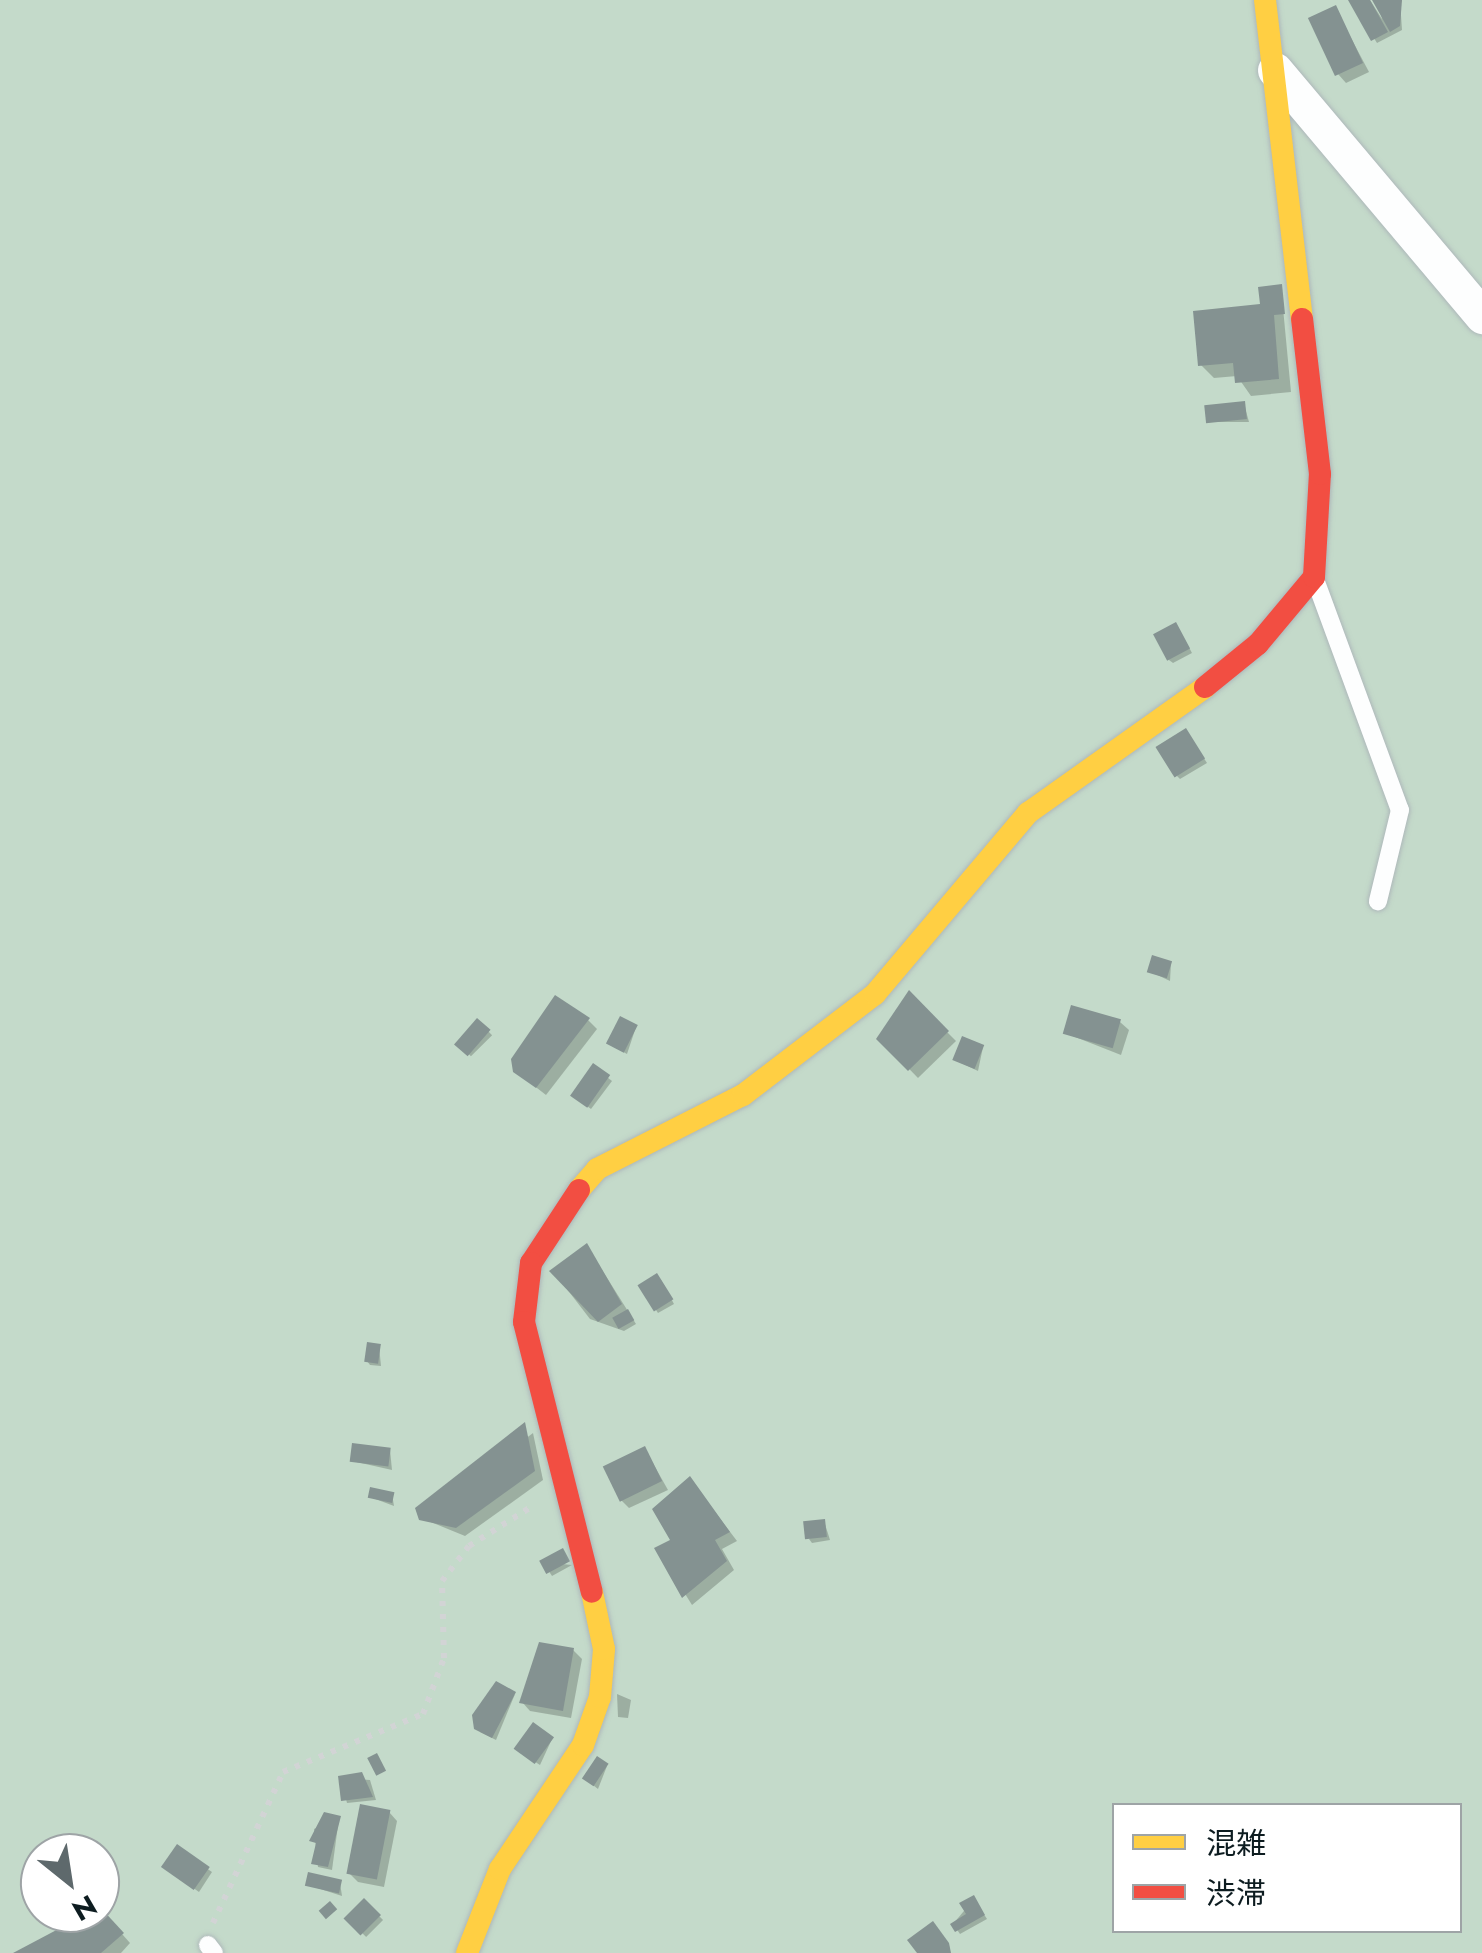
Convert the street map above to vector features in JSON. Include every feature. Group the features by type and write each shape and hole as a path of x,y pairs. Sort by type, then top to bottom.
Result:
{"street":[{"path":"467,1953 500,1869 583,1744 600,1696 604,1649 524,1322 531,1263 562,1209 597,1169 744,1096 875,994 1028,814 1244,655 1314,577 1320,474 1266,0"},
{"path":"1276,70 1482,316"}],"lane":[{"path":"1314,577 1400,810 1378,900"}],"path":[{"path":"211,1949 283,1772 422,1714 444,1658 442,1581 469,1546 562,1487"}],"green space":[{"path":"0,0 1482,0 1482,1953 0,1953"}],"building":[{"path":"1348,0 1370,0 1388,32 1371,41"},
{"path":"1372,0 1402,0 1400,26 1390,32"},
{"path":"1336,5 1363,63 1335,76 1308,18"},
{"path":"1282,284 1285,314 1274,315 1279,379 1235,383 1233,363 1198,366 1193,311 1260,304 1258,287"},
{"path":"1245,401 1247,419 1206,423 1204,405"},
{"path":"1176,622 1190,648 1167,661 1153,634"},
{"path":"1186,728 1205,759 1175,778 1155,747"},
{"path":"1152,955 1172,961 1167,978 1147,972"},
{"path":"909,990 949,1031 908,1071 876,1039"},
{"path":"555,995 590,1018 536,1088 513,1072 511,1059"},
{"path":"1071,1005 1121,1019 1113,1048 1063,1034"},
{"path":"620,1016 638,1025 624,1053 606,1044"},
{"path":"477,1018 491,1030 468,1056 454,1044"},
{"path":"962,1036 984,1045 975,1069 952,1060"},
{"path":"593,1063 610,1075 587,1108 570,1096"},
{"path":"587,1243 622,1304 598,1322 549,1271"},
{"path":"657,1273 673,1299 654,1311 637,1285"},
{"path":"628,1309 634,1320 619,1329 612,1318"},
{"path":"367,1342 381,1344 378,1364 364,1362"},
{"path":"525,1422 535,1471 456,1528 419,1520 415,1508"},
{"path":"352,1443 391,1448 388,1467 350,1462"},
{"path":"645,1446 662,1481 620,1502 603,1467"},
{"path":"690,1476 730,1532 715,1540 727,1561 682,1598 654,1548 670,1540 652,1509"},
{"path":"370,1487 394,1492 392,1503 368,1498"},
{"path":"825,1519 827,1537 805,1539 803,1521"},
{"path":"563,1548 570,1561 546,1574 539,1561"},
{"path":"539,1642 574,1648 563,1711 519,1703"},
{"path":"496,1681 516,1692 492,1738 474,1729 472,1715"},
{"path":"533,1722 554,1737 535,1764 514,1749"},
{"path":"377,1753 386,1771 376,1776 367,1758"},
{"path":"597,1756 609,1764 594,1786 582,1778"},
{"path":"362,1772 373,1797 341,1801 338,1776"},
{"path":"360,1804 390,1810 377,1880 346,1874"},
{"path":"324,1812 341,1816 328,1867 311,1864 316,1843 309,1841"},
{"path":"177,1844 210,1867 194,1890 161,1867"},
{"path":"308,1872 342,1880 339,1894 305,1886"},
{"path":"974,1895 985,1915 955,1932 950,1924 966,1914 959,1903"},
{"path":"364,1898 381,1915 360,1935 343,1919"},
{"path":"330,1901 337,1909 326,1919 319,1911"},
{"path":"933,1921 949,1943 951,1953 917,1953 907,1940"},
{"path":"120,1929 124,1933 101,1953 13,1953 51,1933 120,1933"}],"traffic: slow":[{"path":"1265,0 1302,319"},
{"path":"579,1190 597,1169 743,1095 875,994 1028,813 1205,687"},
{"path":"467,1953 500,1869 583,1745 600,1697 604,1649 592,1592"}],"traffic: jam":[{"path":"1205,687 1258,644 1314,577 1320,474 1302,319"},
{"path":"579,1190 531,1263 524,1322 592,1592"}]}
